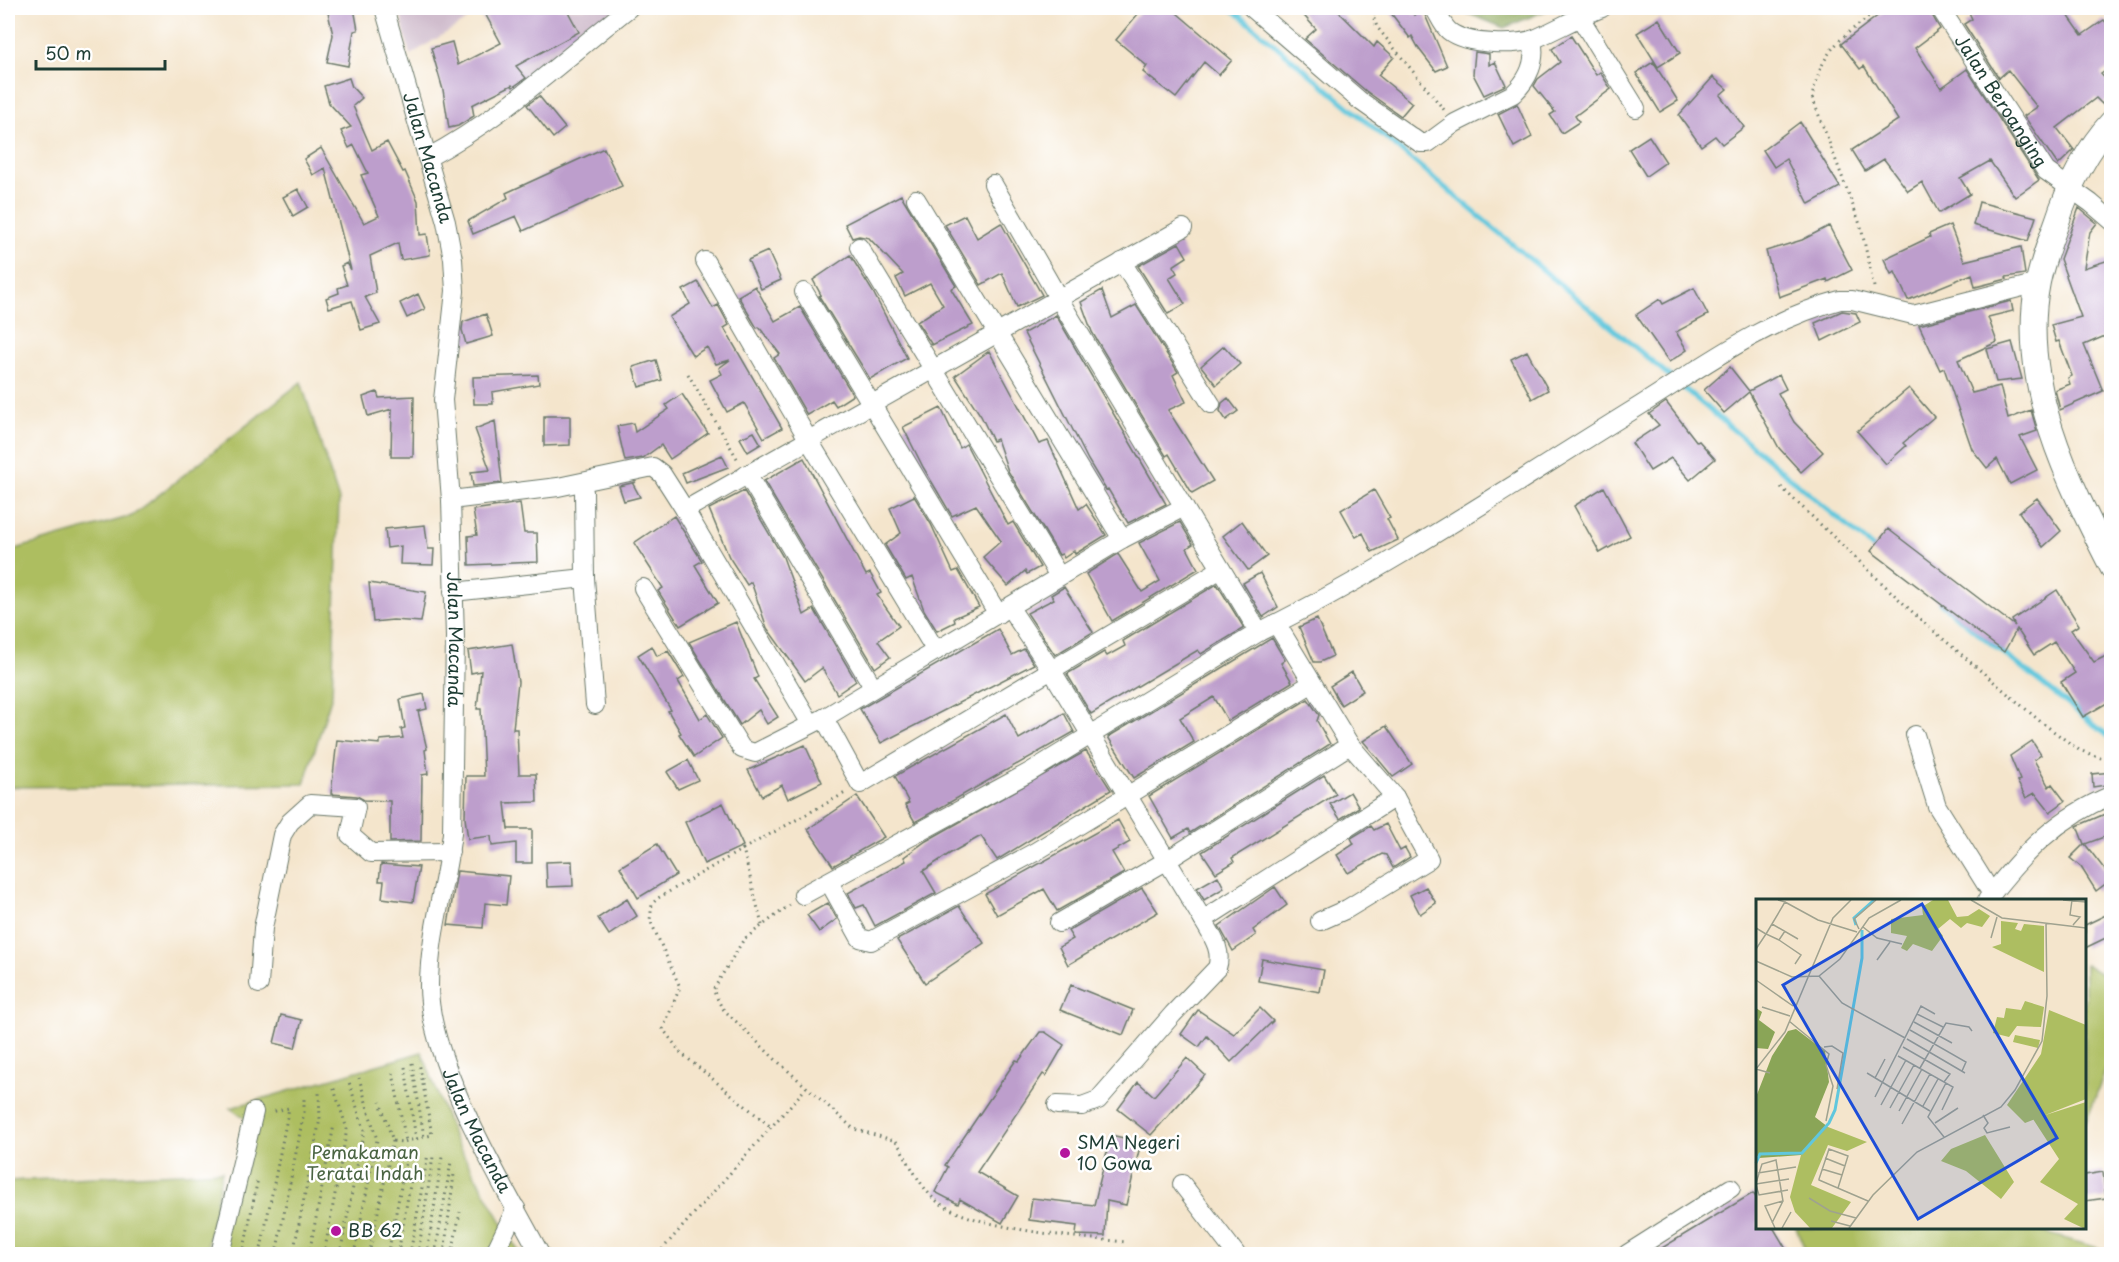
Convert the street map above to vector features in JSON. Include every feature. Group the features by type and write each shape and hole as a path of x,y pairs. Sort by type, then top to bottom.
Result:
{"main road":[{"path":"2112,122 2081,165 2069,188 2038,283 2035,353 2039,386 2071,487 2112,567"}],"street":[{"path":"427,158 454,144 506,106 629,8"},
{"path":"1252,8 1359,100 1414,140 1428,143 1455,123 1513,94 1531,68 1534,48 1532,40"},
{"path":"1434,8 1450,32 1466,40 1507,43 1532,40 1579,16 1602,8"},
{"name":"Jalan Beroanging","path":"1940,8 2032,153 2046,171 2112,221"},
{"name":"Jalan Macanda","path":"390,10 453,259 455,291 443,400 451,500 455,648 450,852 431,947 429,1004 435,1029 454,1083 492,1167 540,1254"},
{"path":"1579,16 1636,108"},
{"path":"993,184 1059,299 1259,632"},
{"path":"916,199 1122,539"},
{"path":"685,510 1184,228"},
{"path":"859,247 1059,576"},
{"path":"705,261 808,439 936,651"},
{"path":"1122,262 1211,404"},
{"path":"803,895 1030,772 1259,632 1353,583 1655,397 1727,348 1796,315 1840,300 1852,300 1913,315 2038,283"},
{"path":"804,292 871,403 1004,611 1052,671 1219,949 1217,968 1173,1014 1098,1100 1089,1105 1057,1105"},
{"path":"451,500 558,487 650,466 662,474 817,721 861,784 1221,569"},
{"path":"747,474 873,687"},
{"path":"584,490 585,578 595,705"},
{"path":"643,588 742,749 748,752 759,751 817,721 1122,539 1184,507"},
{"path":"453,592 585,578"},
{"path":"1276,623 1350,745 1395,797 1428,855 1428,861 1347,909 1320,921"},
{"path":"829,882 860,938 871,941 1035,852 1311,684"},
{"path":"1915,735 1937,806 1990,897 2035,842 2063,820 2112,795"},
{"path":"1059,923 1166,861 1350,745"},
{"path":"1203,920 1395,797"},
{"path":"259,984 263,928 282,835 290,822 310,804 356,807 350,835 371,853 450,852"},
{"path":"220,1254 261,1117"},
{"path":"1182,1184 1236,1254"},
{"path":"1627,1254 1731,1188"},
{"path":"494,1254 516,1208"}],"path":[{"path":"1378,8 1373,16 1377,27 1455,123"},
{"path":"1874,306 1874,284 1861,227 1812,97 1816,76 1830,48 1882,8"},
{"path":"688,374 747,474"},
{"path":"1781,487 1922,621 2041,722 2079,750 2112,762"},
{"path":"771,1126 681,1053 663,1029 680,987 650,920 652,904 658,898 743,849 861,784"},
{"path":"743,849 762,925"},
{"path":"803,895 744,939 713,990 722,1008 854,1129 896,1141 932,1196 974,1220 1062,1235 1126,1242"},
{"path":"393,1141 406,1142 432,1135 420,1062"},
{"path":"412,1063 424,1137"},
{"path":"405,1067 416,1139"},
{"path":"393,1073 406,1142"},
{"path":"354,1254 377,1140 359,1078"},
{"path":"340,1254 363,1130 349,1082"},
{"path":"324,1254 346,1129 333,1086"},
{"path":"658,1254 806,1087"},
{"path":"293,1254 320,1119 319,1093"},
{"path":"276,1254 304,1112 304,1095"},
{"path":"369,1254 393,1141 381,1102"},
{"path":"260,1254 289,1108 271,1111 261,1117"},
{"path":"309,1254 334,1125"},
{"path":"388,1254 408,1150"},
{"path":"398,1254 416,1150"},
{"path":"410,1254 428,1154"},
{"path":"418,1254 433,1157"},
{"path":"427,1254 442,1157"},
{"path":"435,1254 451,1162"},
{"path":"444,1254 454,1174"},
{"path":"243,1254 258,1177"},
{"path":"452,1254 460,1212"}],"shaded area":[{"path":"399,8 618,8 526,80 478,13 410,55"}],"green space":[{"path":"1454,8 1552,8 1504,28"},
{"path":"301,382 339,500 332,695 304,784 8,787 8,551 132,516"},
{"path":"2086,965 2111,980 2111,1056 2086,1121"},
{"name":"Pemakaman Teratai Indah","path":"422,1052 454,1138 520,1254 218,1254 247,1120 230,1108"},
{"path":"222,1171 206,1254 8,1254 8,1181"},
{"path":"1796,1229 2044,1229 2042,1232 2102,1249 2103,1254 1807,1254"}],"building":[{"path":"327,8 354,8 358,30 354,31 348,66 327,62 333,35"},
{"path":"482,8 566,8 579,32 516,66 526,78 513,87 512,85 472,105 474,116 458,126 449,128 443,90 431,48 452,42 458,65 501,43"},
{"path":"1143,8 1171,8 1232,60 1219,75 1204,62 1176,98 1143,72 1147,66 1116,40"},
{"path":"1297,8 1335,8 1374,47 1377,42 1394,57 1378,75 1412,103 1401,116 1366,91 1305,39 1316,29"},
{"path":"1387,8 1410,8 1414,15 1422,8 1447,66 1436,71 1412,36 1410,38"},
{"path":"1888,8 1928,8 1940,29 1915,48 1941,88 1967,69 2039,180 2015,197 1990,161 1960,178 1970,194 1939,213 1922,182 1908,191 1884,159 1865,171 1852,150 1898,120 1864,66 1860,69 1841,44"},
{"path":"1967,8 2063,8 2082,35 2104,20 2112,30 2112,66 2101,74 2112,86 2112,95 2102,104 2096,98 2057,128 2074,150 2058,165 2024,116 2037,107 2008,70 1999,78 1964,24 1972,19"},
{"path":"1659,19 1680,53 1658,67 1637,33"},
{"path":"1571,36 1596,75 1600,72 1611,89 1575,116 1579,122 1562,133 1550,115 1555,112 1534,86 1538,79 1560,62 1552,49"},
{"path":"1475,52 1489,54 1489,65 1495,62 1506,85 1484,95 1473,74"},
{"path":"1653,62 1678,101 1660,112 1636,73"},
{"path":"1713,77 1727,89 1720,95 1744,127 1722,144 1715,136 1701,146 1679,115"},
{"path":"349,78 352,87 362,98 353,106 372,150 387,142 403,172 405,171 418,201 420,235 427,234 430,255 401,260 398,243 370,256 376,293 365,297 380,324 361,330 352,301 329,308 326,298 339,293 338,288 347,285 341,266 347,263 351,270 325,168 313,175 304,159 321,148 364,223 379,216 361,175 368,173 354,145 349,148 341,131 351,127 329,103 324,86"},
{"path":"539,96 565,128 553,138 527,105"},
{"path":"1517,104 1532,137 1514,147 1498,114"},
{"path":"1800,122 1840,187 1809,204 1786,159 1774,167 1763,150"},
{"path":"1649,136 1666,162 1646,176 1629,149"},
{"path":"604,148 622,186 523,231 516,216 473,234 468,221 508,198 506,193"},
{"path":"298,189 308,207 293,216 283,197"},
{"path":"901,195 956,286 951,289 973,325 932,345 917,322 943,305 930,283 905,296 896,278 903,274 869,238 859,236 852,238 845,224"},
{"path":"1979,202 2036,217 2028,241 1973,225"},
{"path":"2079,208 2097,223 2090,232 2084,268 2112,259 2112,333 2084,345 2103,391 2060,410 2055,390 2070,384 2068,378 2072,376 2059,341 2056,342 2051,325 2081,317 2060,259"},
{"path":"965,215 977,238 1001,223 1042,295 1017,307 1002,273 981,285 945,225"},
{"path":"1950,225 1964,261 2021,247 2025,274 2006,277 2007,279 1975,287 1972,274 1908,300 1895,272 1891,274 1884,259"},
{"path":"1829,226 1852,270 1828,282 1827,279 1779,297 1766,251 1802,240"},
{"path":"1179,243 1187,257 1173,266 1177,273 1169,278 1185,304 1168,314 1138,266"},
{"path":"768,251 781,280 761,289 748,260"},
{"path":"850,255 873,292 907,358 870,379 819,296 821,295 813,280"},
{"path":"698,282 713,308 718,305 729,325 724,328 782,428 764,438 744,403 727,412 710,380 722,374 719,368 730,360 716,364 707,347 693,356 669,317 690,304 683,290"},
{"path":"755,286 775,321 800,307 853,395 836,406 832,400 807,415 774,358 780,354 759,327 757,328 738,296"},
{"path":"1694,288 1708,315 1676,332 1687,350 1669,362 1636,315 1660,299 1663,304"},
{"path":"1102,290 1112,318 1136,305 1178,372 1173,375 1186,402 1168,410 1213,481 1192,493 1169,454 1166,456 1092,332 1081,302"},
{"path":"418,294 425,309 407,318 400,303"},
{"path":"2011,301 2013,311 1988,317 1997,342 1958,360 1972,393 2000,386 2008,419 2031,410 2037,431 2020,437 2037,470 2010,484 1997,459 1987,468 1972,449 1944,368 1940,370 1919,325"},
{"path":"1842,311 1856,313 1860,322 1822,341 1815,323"},
{"path":"486,314 493,336 466,344 462,330 463,322"},
{"path":"1056,315 1166,504 1128,523 1088,460 1024,333"},
{"path":"2012,342 2022,379 1996,382 1987,349"},
{"path":"1224,346 1240,364 1216,385 1201,366"},
{"path":"989,351 1039,444 1048,441 1079,509 1086,504 1106,535 1075,554 1074,551 1064,558 1062,554 1059,555 1008,471 997,439 993,441 981,416 955,376"},
{"path":"1527,351 1548,390 1532,399 1511,359"},
{"path":"656,360 662,380 639,387 633,367"},
{"path":"1730,367 1749,391 1779,375 1786,389 1778,393 1794,422 1823,452 1801,472 1779,448 1749,392 1724,413 1704,390"},
{"path":"538,375 539,384 492,392 493,404 474,404 473,377"},
{"path":"1909,388 1934,417 1903,443 1906,446 1886,464 1857,431"},
{"path":"377,392 379,398 414,396 413,457 391,457 392,409 368,416 363,397"},
{"path":"682,394 708,433 670,459 661,445 643,458 625,461 617,426 633,423 635,432 669,409 666,405"},
{"path":"1228,398 1238,411 1226,420 1220,411 1222,403"},
{"path":"1666,402 1697,442 1699,441 1715,459 1690,480 1671,458 1650,471 1632,443 1659,425 1649,414"},
{"path":"941,408 960,448 966,444 1008,525 1013,522 1040,567 1027,574 1025,571 1008,586 983,557 1001,541 976,505 952,516 903,427"},
{"path":"544,416 570,416 570,445 544,446"},
{"path":"495,421 502,483 473,486 471,472 490,470 475,429"},
{"path":"754,432 761,444 748,452 740,438"},
{"path":"722,455 728,467 686,483 682,473"},
{"path":"804,458 866,575 870,573 881,593 877,595 899,626 878,641 890,657 875,668 764,481"},
{"path":"636,482 633,484 640,497 624,501 619,486"},
{"path":"1604,487 1630,536 1600,553 1574,506"},
{"path":"1374,490 1390,518 1387,519 1398,540 1372,552 1363,533 1356,537 1341,510"},
{"path":"744,491 783,557 804,615 814,609 856,681 837,694 822,668 805,681 767,628 751,582 747,585 729,557 709,509"},
{"path":"914,496 931,524 953,572 958,570 979,607 954,618 955,622 937,631 924,610 912,577 906,580 885,545 901,533 890,508"},
{"path":"2037,498 2061,531 2043,547 2019,512"},
{"path":"520,503 524,533 537,533 538,562 469,565 468,536 477,535 473,510"},
{"path":"674,516 702,561 695,565 718,603 680,626 658,591 663,588 634,543"},
{"path":"1242,521 1267,556 1248,570 1223,536"},
{"path":"1180,522 1193,544 1187,548 1198,569 1112,621 1086,574 1118,554 1142,592 1160,581 1139,543"},
{"path":"425,525 428,549 434,549 433,565 400,564 401,546 387,548 385,529"},
{"path":"1888,529 2015,626 2012,620 2057,590 2079,625 2071,630 2094,662 2112,653 2112,700 2083,717 2061,682 2075,673 2054,642 2034,655 2017,629 2004,652 1871,551"},
{"path":"1260,573 1278,607 1263,617 1243,583"},
{"path":"369,583 426,592 421,622 393,620 373,622"},
{"path":"1217,584 1244,628 1201,654 1198,650 1091,714 1067,674 1104,652 1107,656 1125,646 1123,641"},
{"path":"1064,587 1093,632 1055,655 1027,613 1054,599 1051,595"},
{"path":"1317,619 1333,656 1320,662 1314,662 1299,627"},
{"path":"736,622 758,677 754,679 778,717 767,724 759,710 740,725 689,642"},
{"path":"998,629 1012,655 1024,649 1034,664 881,743 860,709"},
{"path":"1272,638 1285,660 1281,663 1292,682 1228,721 1214,697 1180,718 1194,742 1134,778 1108,737"},
{"path":"512,644 518,682 513,729 517,729 519,774 536,774 537,802 505,803 508,829 532,829 532,863 516,863 516,843 492,846 491,836 468,839 465,818 466,776 484,776 481,709 477,709 481,671 471,673 468,651"},
{"path":"652,646 657,656 668,651 684,677 678,681 700,719 707,714 722,738 694,757 679,734 681,733 668,711 671,710 638,655"},
{"path":"1352,672 1363,691 1341,705 1330,686"},
{"path":"424,694 427,709 418,711 427,749 425,750 428,774 422,775 421,841 390,842 390,801 364,800 357,796 331,794 337,740 380,744 380,740 403,738 401,729 405,728 400,699"},
{"path":"1308,699 1319,715 1317,721 1330,744 1190,833 1188,829 1173,838 1149,796"},
{"path":"1064,713 1074,732 915,822 905,805 909,803 895,776 1006,714 1019,739"},
{"path":"1386,726 1412,764 1393,777 1363,741"},
{"path":"2032,741 2041,755 2034,760 2049,787 2052,784 2065,801 2050,812 2035,793 2026,798 2017,781 2020,780 2010,756"},
{"path":"805,745 822,782 788,799 782,785 762,796 748,770"},
{"path":"1086,751 1111,790 997,860 981,836 949,854 923,871 936,893 875,926 864,905 856,908 848,893 906,861 904,857 926,841"},
{"path":"688,760 698,780 678,789 667,772"},
{"path":"2112,772 2112,784 2093,787 2092,774"},
{"path":"1324,775 1336,794 1232,858 1234,862 1216,873 1202,852"},
{"path":"1350,792 1359,807 1340,819 1330,804"},
{"path":"857,796 884,837 833,866 808,829"},
{"path":"723,803 743,846 704,864 685,822"},
{"path":"2112,811 2112,834 2085,844 2112,879 2096,891 2081,867 2070,858 2084,844 2077,826"},
{"path":"1118,820 1130,842 1112,852 1124,873 1057,911 1044,889 997,915 985,894"},
{"path":"1386,824 1400,851 1405,848 1410,857 1393,868 1386,855 1382,854 1348,873 1337,855 1354,844 1351,838 1371,826 1374,830"},
{"path":"657,844 676,875 638,898 620,867"},
{"path":"572,861 573,886 547,887 546,862"},
{"path":"381,864 419,867 413,902 382,898 384,881 379,881"},
{"path":"457,871 509,876 506,905 485,903 483,928 448,925"},
{"path":"1218,876 1224,888 1204,900 1197,888"},
{"path":"1275,887 1287,905 1253,930 1256,935 1233,951 1219,926"},
{"path":"1426,887 1436,903 1420,914 1410,895"},
{"path":"1142,888 1158,912 1068,965 1059,947 1073,939 1068,931"},
{"path":"627,899 637,916 609,935 598,918"},
{"path":"828,903 837,919 819,932 807,915"},
{"path":"959,906 984,943 925,983 897,940"},
{"path":"2112,912 2112,935 2086,948 2086,925"},
{"path":"1262,959 1324,970 1320,992 1258,981"},
{"path":"1071,985 1133,1010 1123,1035 1060,1010"},
{"path":"1260,1008 1273,1021 1231,1062 1207,1036 1199,1047 1181,1034 1198,1010 1234,1034"},
{"path":"281,1015 302,1020 295,1048 274,1043"},
{"path":"1040,1032 1045,1032 1064,1045 1046,1076 1043,1074 977,1172 1018,1196 1002,1223 960,1199 958,1204 935,1192 948,1167 945,1165 1016,1060 1019,1061"},
{"path":"1187,1058 1205,1075 1151,1135 1118,1109 1138,1082 1154,1096"},
{"path":"1111,1135 1141,1142 1126,1205 1107,1201 1105,1236 1076,1235 1077,1226 1029,1220 1032,1198 1094,1205"},
{"path":"2103,1172 2106,1198 2086,1201 2086,1175"},
{"path":"1753,1193 1756,1197 1756,1229 1774,1229 1789,1254 1652,1254"}],"waterway":[{"path":"1231,8 1673,379"},
{"path":"1680,385 1877,551"},
{"path":"1940,603 2112,739"}],"place":[{"name":"SMA Negeri 10 Gowa","path":"1065,1153"},
{"name":"BB 62","path":"336,1231"}]}
